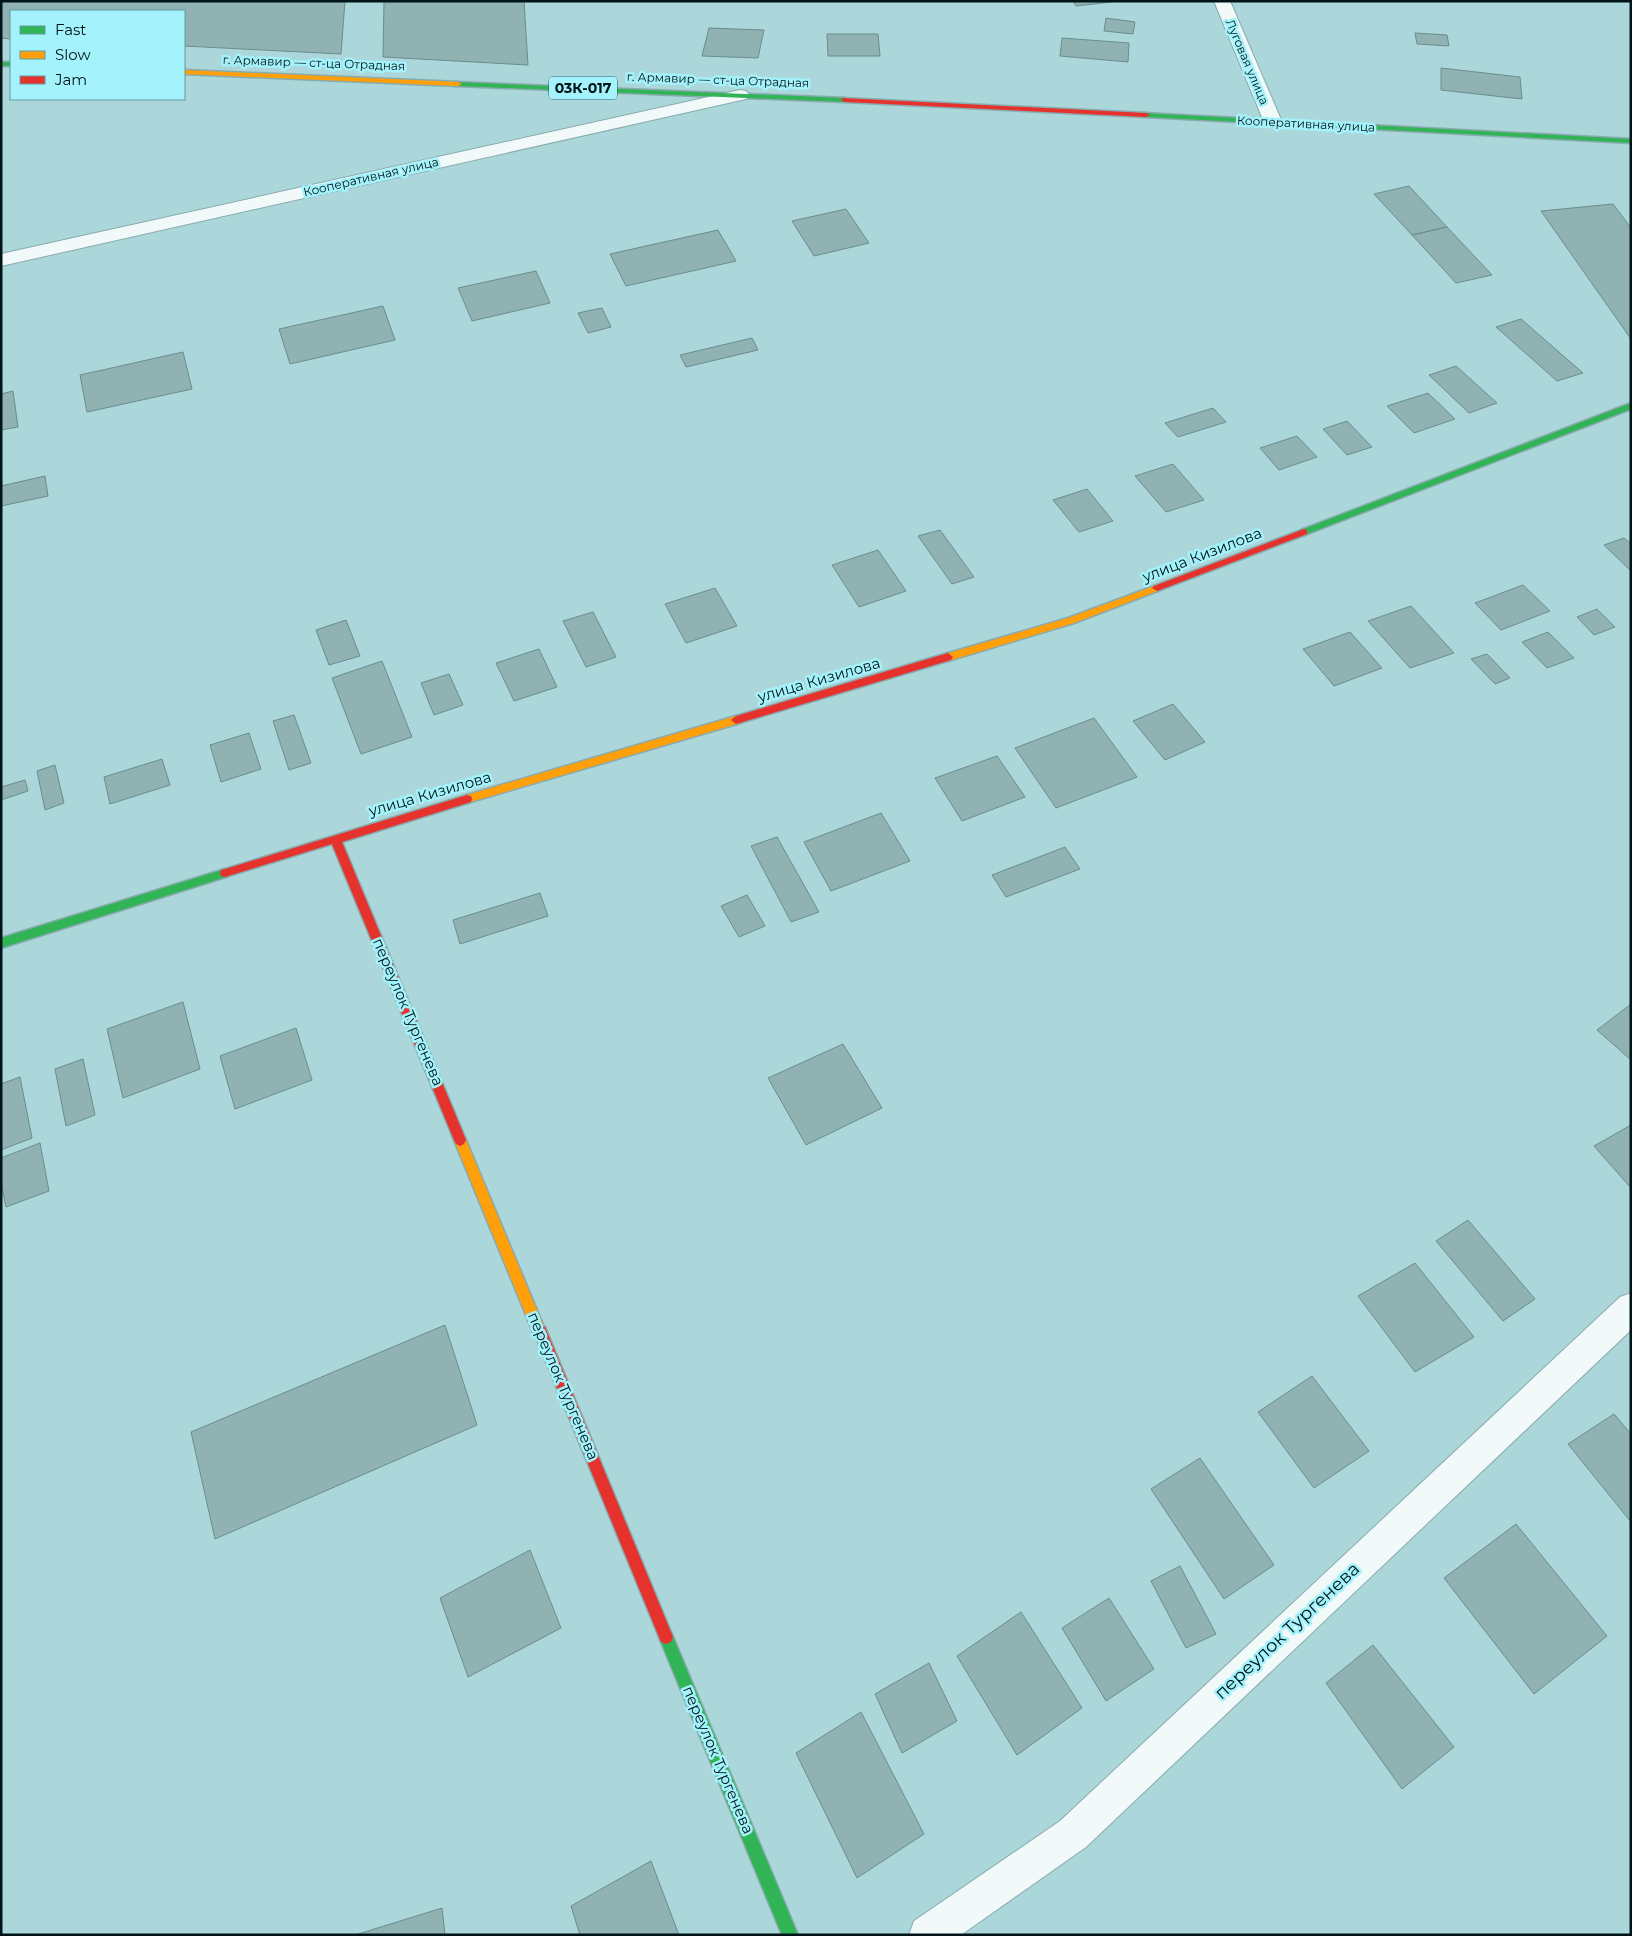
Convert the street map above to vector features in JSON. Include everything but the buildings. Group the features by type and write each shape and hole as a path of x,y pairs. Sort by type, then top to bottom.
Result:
{"street":[{"name":"Луговая улица","path":"1222,1 1273,122"},
{"name":"г. Армавир — ст-ца Отрадная","path":"185,72 740,94 982,106"},
{"name":"Кооперативная улица","path":"1,260 740,94"},
{"name":"Кооперативная улица","path":"982,106 1631,141"},
{"name":"улица Кизилова","path":"1,943 335,838 1071,622 1631,406"},
{"name":"переулок Тургенева","path":"335,838 790,1935"},
{"name":"переулок Тургенева","path":"928,1935 1073,1834 1631,1308"}],"traffic: fast":[{"path":"1,64 10,64"},
{"path":"458,84 845,100"},
{"path":"1146,115 1631,141"},
{"path":"1304,532 1631,406"},
{"path":"1,943 225,873"},
{"path":"666,1637 790,1935"}],"traffic: slow":[{"path":"185,72 458,84"},
{"path":"948,657 1071,621 1157,588"},
{"path":"467,799 736,720"},
{"path":"460,1140 540,1332"}],"traffic: jam":[{"path":"845,100 1146,115"},
{"path":"1157,588 1304,532"},
{"path":"736,720 948,657"},
{"path":"225,873 467,799"},
{"path":"335,838 460,1140"},
{"path":"540,1332 666,1637"}]}
